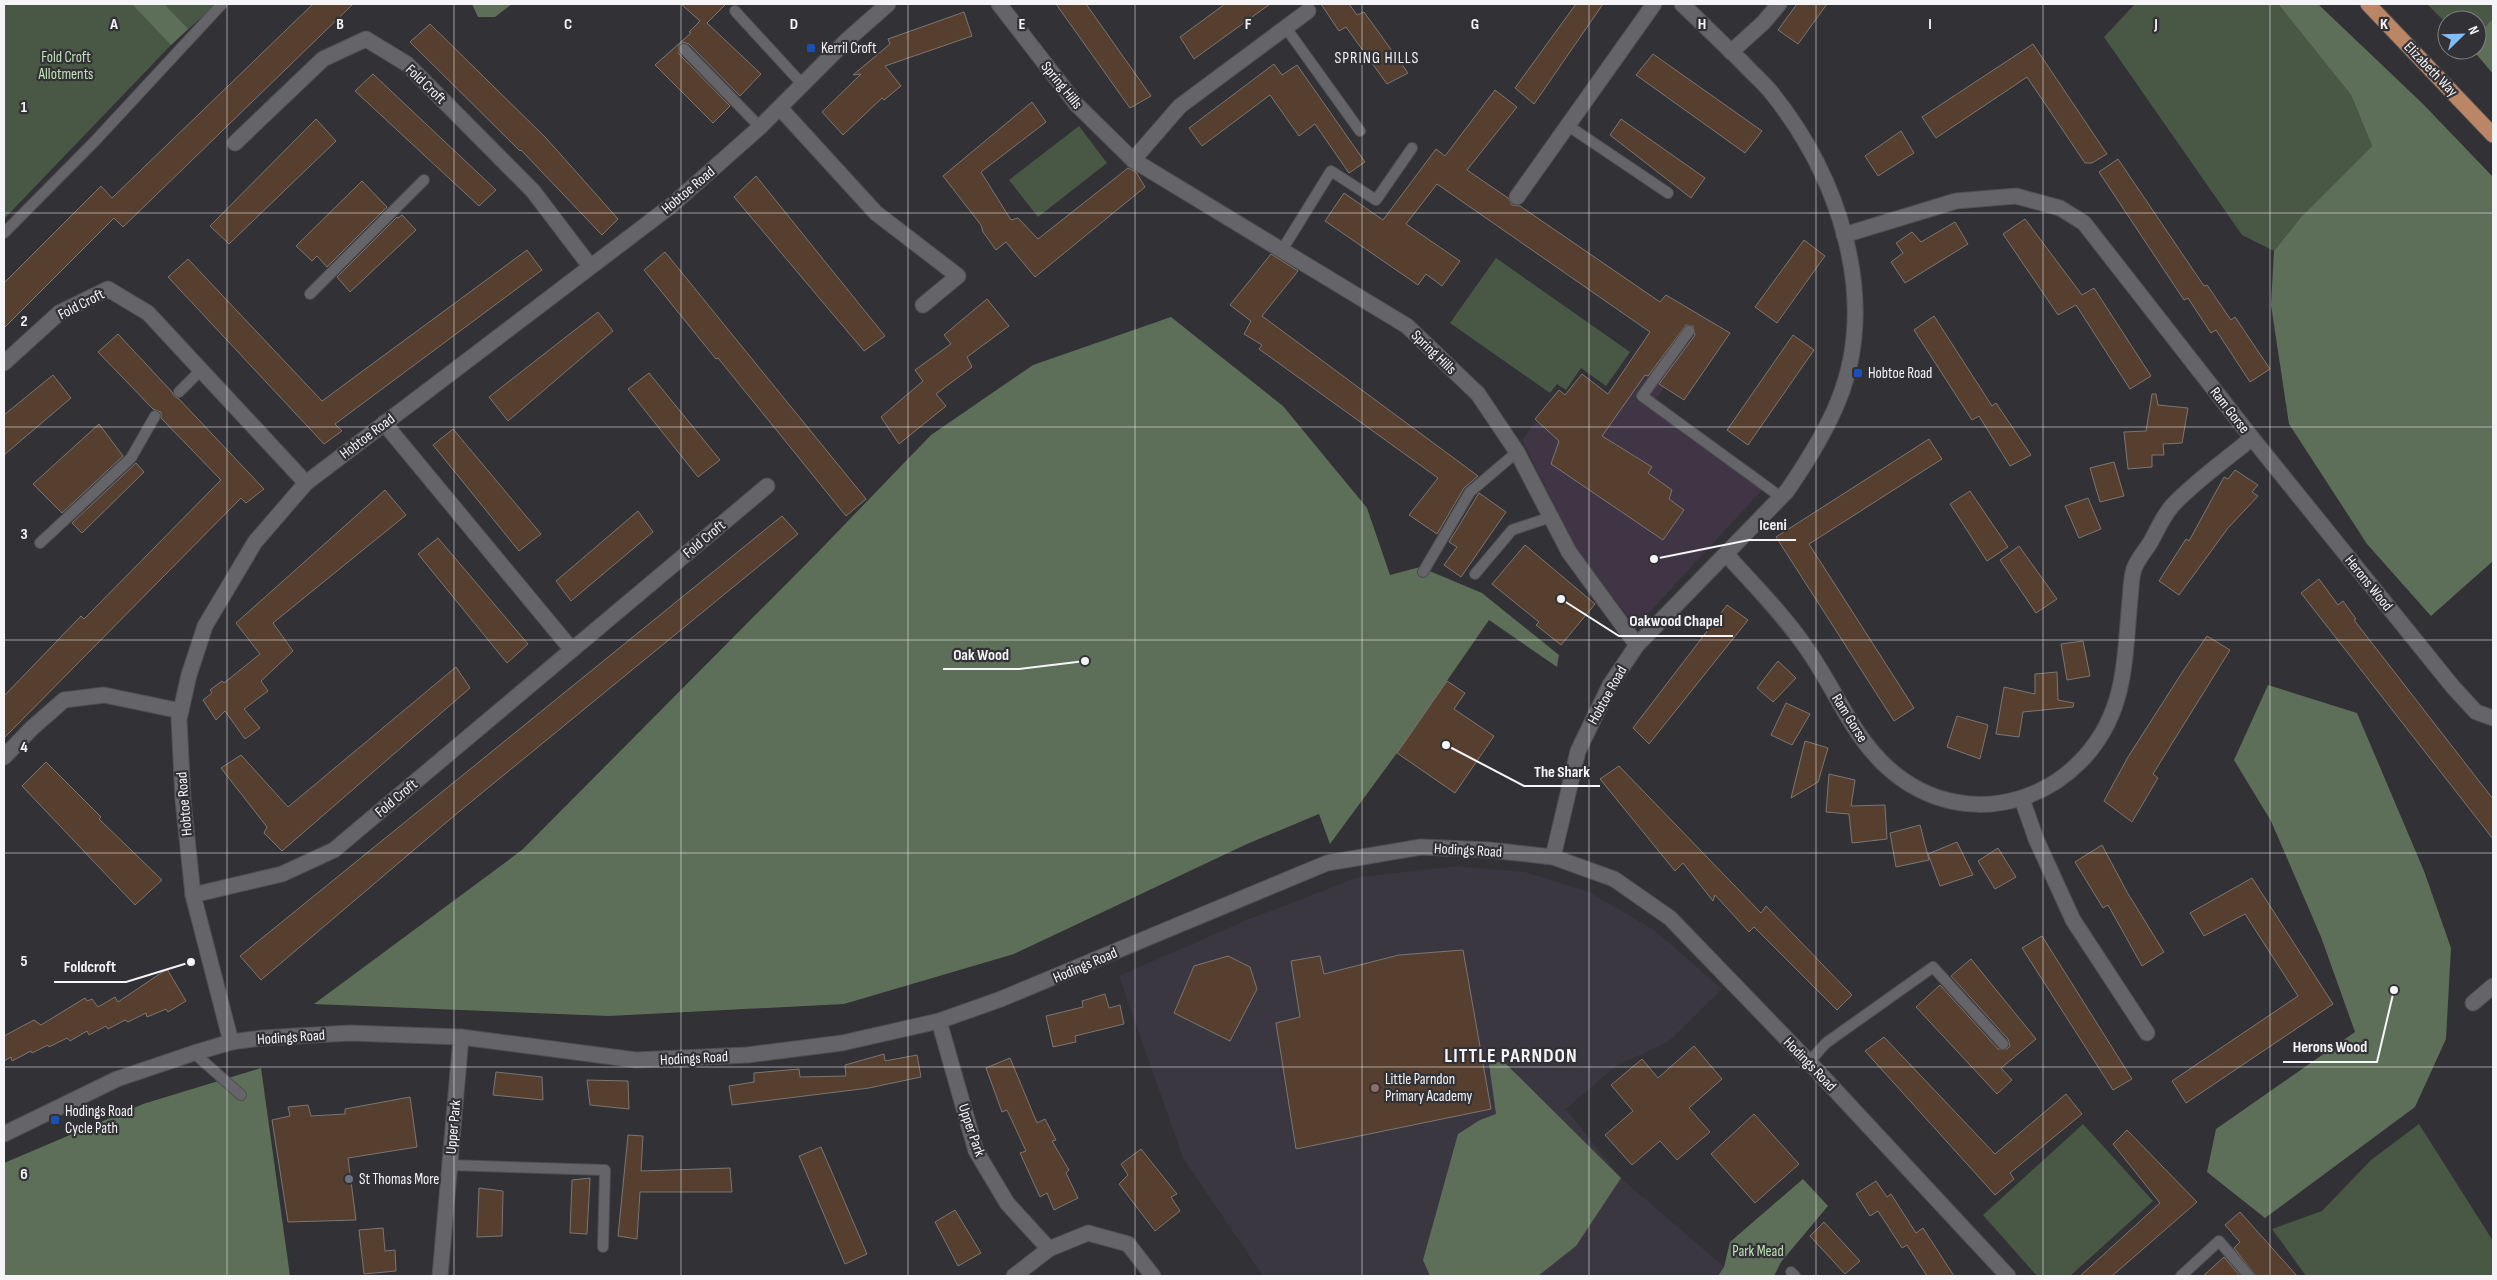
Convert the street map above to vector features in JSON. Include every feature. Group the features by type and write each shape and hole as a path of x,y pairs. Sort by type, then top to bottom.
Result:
{"main road":[{"name":"Elizabeth Way","path":"2368,4 2493,134"}],"street":[{"name":"Hobtoe Road","path":"231,1042 193,895 183,800 179,719 205,626 255,542 306,483 672,205 760,127 846,41 888,4"},
{"name":"Spring Hills","path":"999,4 1077,105 1133,160 1407,326 1478,394 1517,452 1569,552 1637,645"},
{"path":"1516,197 1654,4"},
{"name":"Hobtoe Road","path":"1553,858 1578,751 1610,685 1637,645 1782,498 1805,465 1839,399 1848,369 1855,334 1854,289 1844,235 1836,205 1798,127 1769,90 1682,4"},
{"path":"1731,52 1764,22 1779,4"},
{"path":"1133,160 1180,106 1308,11"},
{"name":"Fold Croft","path":"234,143 323,59 366,39 407,64 533,190 590,266"},
{"path":"780,108 876,213 958,276 924,305"},
{"name":"Ram Gorse","path":"1726,554 1805,646 1867,746 1887,768 1911,786 1940,799 1977,805 1996,805 2022,799 2047,788 2070,771 2095,746 2118,698 2134,569 2172,506 2252,438 2084,223 2060,208 2016,196 1956,201 1844,235"},
{"name":"Fold Croft","path":"4,363 59,313 108,289 148,313 306,483"},
{"path":"384,423 572,650"},
{"name":"Herons Wood","path":"2252,438 2453,687 2476,712 2493,718"},
{"name":"Fold Croft","path":"193,895 282,874 334,850 767,486"},
{"path":"4,757 32,728 64,700 104,695 181,711"},
{"path":"2022,799 2036,839 2073,920 2147,1033"},
{"name":"Hodings Road","path":"4,1134 117,1079 231,1042 262,1038 350,1033 461,1037 636,1060 747,1055 842,1043 939,1021 1071,972 1327,863 1420,847 1490,850 1553,858 1614,880 1670,918 1809,1062 2005,1275"},
{"path":"2472,1004 2493,986"},
{"name":"Upper Park","path":"939,1021 976,1151 1007,1203 1049,1249"},
{"name":"Upper Park","path":"440,1276 461,1037"},
{"path":"1014,1276 1049,1249 1088,1233 1128,1244 1154,1276"}],"lane":[{"path":"4,233 95,141 222,4"},
{"path":"735,11 803,85"},
{"path":"1286,28 1360,131"},
{"path":"684,49 760,127"},
{"path":"1567,125 1668,193"},
{"path":"1282,250 1331,171 1376,200 1412,148"},
{"path":"310,294 424,180"},
{"path":"1689,330 1642,396 1782,498"},
{"path":"179,392 201,370"},
{"path":"40,543 131,458 154,416"},
{"path":"1423,572 1470,492 1517,452"},
{"path":"1475,574 1512,530 1551,517"},
{"path":"1809,1062 1826,1043 1932,967 2004,1044"},
{"path":"194,1053 241,1095"},
{"path":"449,1164 605,1170 604,1247"},
{"path":"2181,1276 2219,1241 2249,1276"}],"shaded area":[{"path":"1642,344 1678,370 1653,403 1764,488 1636,627 1578,552 1522,440 1559,390 1565,395 1582,374 1608,394"},
{"name":"Little Parndon Primary Academy","path":"1458,866 1525,872 1589,892 1654,930 1722,989 1668,1042 1616,1066 1566,1109 1621,1178 1724,1267 1718,1276 1263,1276 1183,1158 1119,976 1249,919 1359,877"}],"green space":[{"name":"Fold Croft Allotments","path":"4,4 216,4 171,45 4,219"},
{"path":"132,4 164,4 188,29 171,45"},
{"path":"472,4 512,4 495,17 478,17"},
{"path":"2135,4 2278,4 2351,95 2372,146 2301,217 2274,251 2242,235 2104,37"},
{"path":"2278,4 2318,4 2423,104 2493,177 2493,561 2431,616 2367,544 2289,424 2271,305 2274,251 2301,217 2372,146 2351,95"},
{"path":"2427,4 2493,4 2493,20 2487,26 2487,10 2437,10 2437,14"},
{"path":"2493,19 2493,74 2481,60 2487,60 2487,25"},
{"path":"1079,126 1107,163 1038,217 1009,180"},
{"path":"1496,258 1630,352 1606,386 1581,368 1566,390 1557,384 1550,393 1450,323"},
{"path":"1171,317 1283,406 1367,508 1390,575 1420,567 1482,593 1559,655 1557,667 1489,620 1397,753 1330,844 1319,814 1247,844 1014,954 844,1004 609,1016 314,1004 522,850 819,551 931,435 1033,365"},
{"path":"2268,685 2357,713 2424,871 2451,948 2446,1039 2415,1107 2265,1218 2207,1172 2216,1129 2355,1032 2321,937 2271,821 2234,760"},
{"path":"1503,1061 1621,1178 1576,1246 1538,1276 1430,1276 1423,1260 1458,1134 1480,1120 1496,1114 1489,1064"},
{"path":"261,1068 290,1276 4,1276 4,1163 143,1104"},
{"path":"2083,1124 2153,1201 2070,1276 2037,1276 1983,1215"},
{"path":"2419,1124 2493,1241 2493,1276 2306,1276 2272,1229 2322,1211 2371,1160"},
{"name":"Park Mead","path":"1803,1179 1828,1206 1781,1262 1774,1276 1718,1276 1724,1267 1730,1242"}],"building":[{"path":"313,4 353,4 123,227 114,218 4,328 4,283 101,186 112,198"},
{"path":"681,4 726,4 707,23 761,74 740,96 689,44 683,42 679,44 679,54 730,106 713,123 655,65 691,33 689,32 700,21"},
{"path":"1056,4 1086,4 1151,96 1130,108"},
{"path":"1225,4 1270,4 1194,59 1180,37"},
{"path":"1321,4 1349,4 1357,15 1364,12 1408,73 1387,84 1346,27 1339,31"},
{"path":"1576,4 1603,4 1534,104 1515,88"},
{"path":"1797,4 1827,4 1798,44 1778,30"},
{"path":"964,12 972,36 885,66 901,86 884,100 882,98 843,135 822,112 861,74 853,75 890,44 888,39"},
{"path":"430,24 546,138 618,219 602,235 521,150 410,42"},
{"path":"2033,44 2107,154 2092,163 2085,163 2027,77 1936,138 1922,117"},
{"path":"1653,54 1762,131 1745,153 1636,75"},
{"path":"1274,64 1282,75 1297,65 1365,162 1349,173 1315,124 1299,136 1270,95 1202,146 1189,128"},
{"path":"373,74 496,190 479,206 355,91"},
{"path":"1495,90 1517,107 1467,170 1508,198 1512,205 1520,206 1660,302 1666,295 1730,333 1684,400 1659,384 1695,335 1693,326 1686,325 1648,376 1645,375 1602,436 1652,467 1648,473 1672,490 1669,499 1684,510 1663,540 1551,464 1559,441 1535,419 1559,390 1565,395 1582,374 1608,394 1650,332 1437,184 1406,224 1460,261 1442,286 1426,274 1418,285 1325,221 1344,193 1383,220 1436,149 1445,156"},
{"path":"1032,102 1046,122 981,172 1011,220 1018,218 1038,239 1128,168 1136,172 1145,187 1035,277 1006,242 996,250 983,232 981,225 943,176"},
{"path":"316,119 336,141 229,244 210,226"},
{"path":"1621,119 1705,178 1691,198 1610,135"},
{"path":"1901,131 1914,153 1878,176 1865,156"},
{"path":"2118,159 2204,286 2207,285 2231,320 2235,317 2270,369 2250,382 2216,330 2211,333 2188,298 2184,300 2099,172"},
{"path":"756,176 885,336 864,351 734,197"},
{"path":"362,181 387,207 327,267 317,256 312,261 296,246"},
{"path":"402,215 416,230 350,292 337,277 397,217"},
{"path":"2025,219 2082,295 2094,288 2151,376 2130,389 2076,305 2058,315 2003,234"},
{"path":"1955,222 1968,244 1905,283 1891,262 1903,253 1896,243 1912,232 1921,242"},
{"path":"1804,240 1825,256 1777,323 1755,307"},
{"path":"527,250 542,270 335,424 342,431 324,444 168,277 188,259 322,401"},
{"path":"665,252 866,499 846,516 644,270"},
{"path":"1271,254 1298,271 1262,316 1478,476 1464,488 1437,534 1409,515 1438,478 1259,349 1262,345 1244,334 1251,321 1230,305"},
{"path":"987,299 1009,326 967,357 972,367 936,394 946,406 899,444 881,417 923,381 915,370 951,344 944,335"},
{"path":"598,312 613,331 508,421 489,397"},
{"path":"1934,316 1992,406 1996,403 2031,455 2010,466 1979,416 1972,420 1914,330"},
{"path":"118,334 174,396 179,399 264,489 246,503 241,498 4,738 4,696 81,616 84,619 221,480 161,418 161,412 153,409 98,352"},
{"path":"1793,335 1814,350 1748,445 1727,430"},
{"path":"649,373 720,460 698,477 628,389"},
{"path":"53,375 71,398 4,455 4,415"},
{"path":"2152,394 2156,394 2158,405 2188,408 2182,443 2163,444 2164,455 2152,455 2152,467 2128,469 2124,432 2146,431"},
{"path":"99,424 123,456 62,513 33,484"},
{"path":"453,429 541,534 519,551 433,445"},
{"path":"1929,439 1942,459 1809,544 1914,708 1894,721 1776,537"},
{"path":"2114,462 2124,496 2100,502 2090,468"},
{"path":"136,463 144,472 82,533 72,523"},
{"path":"2235,470 2258,485 2252,492 2258,496 2228,528 2179,595 2159,581 2186,539 2189,541 2224,477 2228,479"},
{"path":"385,490 406,515 273,623 293,651 261,681 268,691 244,709 260,728 245,739 225,711 216,720 203,700 212,693 210,690 222,681 224,683 260,654 236,623"},
{"path":"1970,491 2008,547 1987,561 1950,504"},
{"path":"1479,493 1506,512 1461,577 1444,565 1457,547 1449,542"},
{"path":"2088,498 2101,529 2079,538 2065,506"},
{"path":"638,511 653,532 571,601 556,581"},
{"path":"782,516 798,534 455,815 261,980 240,956"},
{"path":"438,538 528,644 507,663 418,554"},
{"path":"1525,545 1595,604 1561,645 1536,625 1539,622 1492,584"},
{"path":"2019,546 2057,599 2036,613 2000,560"},
{"path":"2319,579 2338,605 2343,601 2356,619 2354,620 2493,799 2493,839 2301,593"},
{"path":"1727,605 1748,620 1649,744 1633,728"},
{"path":"2207,636 2230,650 2153,774 2158,778 2132,822 2104,801 2128,757"},
{"path":"2083,641 2090,676 2067,680 2061,644"},
{"path":"1778,661 1796,678 1773,702 1757,688"},
{"path":"456,667 470,688 282,851 264,833 267,827 221,768 241,755 288,807"},
{"path":"2057,672 2058,700 2074,703 2073,707 2023,712 2019,737 1996,734 2004,687 2035,694 2035,674"},
{"path":"1447,681 1465,693 1454,709 1494,736 1455,793 1397,753"},
{"path":"1786,703 1810,714 1792,745 1771,735"},
{"path":"1957,716 1988,725 1980,759 1947,747"},
{"path":"1805,741 1828,748 1818,782 1791,798"},
{"path":"46,762 101,817 99,819 162,880 135,905 22,786"},
{"path":"1619,766 1761,913 1766,906 1852,995 1837,1010 1754,927 1749,932 1715,895 1713,901 1683,863 1675,871 1600,779"},
{"path":"1829,774 1855,780 1851,806 1885,805 1887,839 1852,843 1849,814 1826,812"},
{"path":"1920,825 1929,860 1896,867 1890,833"},
{"path":"1957,842 1973,875 1940,886 1928,854"},
{"path":"2102,845 2127,892 2164,952 2142,966 2108,905 2103,908 2075,862"},
{"path":"1998,848 2016,877 1995,889 1978,861"},
{"path":"2252,878 2333,1004 2186,1103 2172,1081 2298,996 2245,914 2204,936 2190,913"},
{"path":"2042,936 2132,1079 2113,1090 2022,948"},
{"path":"1463,950 1491,1109 1296,1149 1276,1023 1300,1017 1291,961 1320,956 1324,974 1399,955"},
{"path":"1228,956 1250,967 1257,989 1230,1041 1174,1013 1194,966"},
{"path":"1971,959 2036,1039 2001,1068 2012,1080 1997,1094 1916,1007 1940,985 1998,1049 2007,1049 2010,1046 2008,1039 1951,976"},
{"path":"167,969 186,1001 168,1012 166,1009 147,1017 146,1013 128,1022 125,1020 108,1029 106,1026 89,1035 87,1031 70,1041 67,1038 49,1047 48,1045 32,1053 31,1051 12,1061 11,1057 4,1061 4,1036 34,1020 41,1025 85,998 87,1001 92,999 98,1007 115,997 118,1002"},
{"path":"1105,994 1109,1008 1120,1005 1124,1024 1075,1036 1076,1042 1053,1047 1046,1016 1083,1007 1082,1001"},
{"path":"1884,1037 1995,1154 2066,1094 2082,1114 2010,1173 2014,1179 1995,1195 1865,1051"},
{"path":"1694,1046 1722,1079 1689,1108 1710,1132 1677,1160 1660,1141 1632,1165 1605,1135 1633,1111 1611,1085 1642,1059 1658,1078"},
{"path":"884,1054 885,1061 917,1055 921,1077 869,1088 732,1105 729,1086 754,1082 754,1073 799,1069 800,1077 846,1076 845,1065"},
{"path":"1010,1058 1037,1123 1045,1119 1056,1140 1052,1141 1069,1170 1066,1173 1078,1198 1054,1210 1047,1193 1040,1197 1020,1153 1026,1151 1007,1110 1002,1112 986,1068"},
{"path":"496,1072 542,1077 543,1100 493,1095"},
{"path":"587,1080 628,1081 629,1109 590,1105"},
{"path":"410,1097 417,1147 348,1158 356,1220 288,1222 272,1120 290,1116 288,1107 308,1105 311,1116 345,1114 345,1109"},
{"path":"1754,1114 1799,1164 1755,1203 1711,1154"},
{"path":"2127,1130 2197,1202 2112,1276 2080,1276 2160,1203 2113,1144"},
{"path":"628,1135 643,1136 641,1171 730,1168 732,1192 640,1192 637,1239 618,1236"},
{"path":"821,1147 867,1254 845,1264 799,1156"},
{"path":"1141,1149 1177,1194 1171,1197 1180,1211 1155,1231 1119,1184 1128,1175 1121,1164"},
{"path":"590,1178 587,1234 570,1233 572,1180"},
{"path":"1876,1181 1887,1197 1891,1194 1916,1233 1923,1228 1954,1276 1927,1276 1907,1245 1902,1248 1878,1211 1870,1216 1856,1194"},
{"path":"479,1188 503,1191 502,1236 477,1237"},
{"path":"955,1210 981,1253 958,1266 935,1222"},
{"path":"2240,1212 2297,1276 2256,1276 2234,1248 2240,1242 2225,1225"},
{"path":"1824,1222 1860,1261 1845,1274 1810,1236"},
{"path":"383,1228 385,1251 395,1250 396,1271 364,1274 359,1230"},
{"path":"2224,1257 2240,1276 2203,1276"}],"place":[{"name":"Kerril Croft","path":"811,48"},
{"name":"Hobtoe Road","path":"1858,373"},
{"name":"Iceni","path":"1654,559"},
{"name":"Oakwood Chapel","path":"1561,599"},
{"name":"Oak Wood","path":"1085,661"},
{"name":"The Shark","path":"1446,745"},
{"name":"Foldcroft","path":"191,962"},
{"name":"Herons Wood","path":"2394,990"},
{"name":"Little Parndon Primary Academy","path":"1375,1088"},
{"name":"Hodings Road Cycle Path","path":"55,1120"},
{"name":"St Thomas More","path":"349,1179"}],"district":[{"name":"SPRING HILLS","path":"1377,57"},
{"name":"LITTLE PARNDON","path":"1511,1055"}]}
